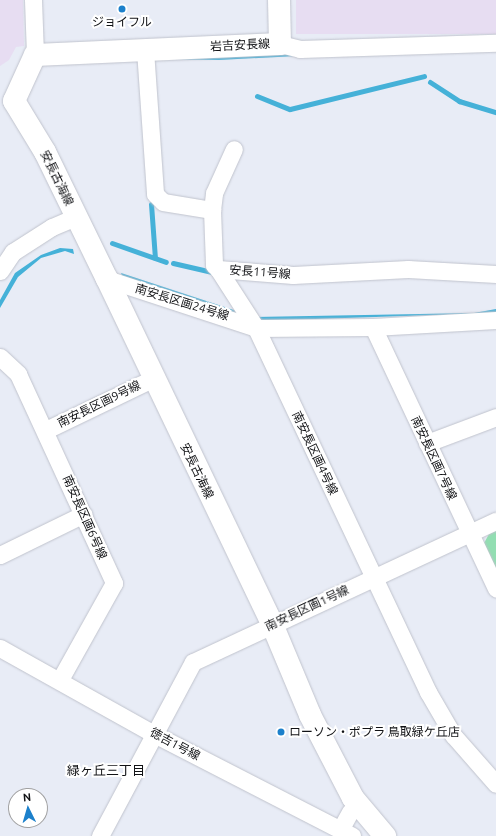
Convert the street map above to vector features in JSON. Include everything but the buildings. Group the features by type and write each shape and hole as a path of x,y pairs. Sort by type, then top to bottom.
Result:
{"street":[{"path":"7,99 35,55 33,0"},
{"path":"279,0 280,44"},
{"name":"岩吉安長線","path":"35,55 280,44 300,49 496,43"},
{"path":"145,50 155,194 163,202 212,210"},
{"name":"安長古海線","path":"7,99 45,152 107,279 152,379 272,624 310,715 353,798 385,836"},
{"name":"安長11号線","path":"234,149 214,193 212,210 214,265 218,269 294,275 408,269 496,274"},
{"path":"0,271 13,252 52,227 76,217"},
{"name":"南安長区画4号線","path":"218,269 256,328 440,714 471,758 496,784"},
{"name":"南安長区画24号線","path":"107,279 256,328"},
{"path":"256,328 373,327 496,320"},
{"name":"南安長区画7号線","path":"373,327 469,534 496,588"},
{"name":"南安長区画6号線","path":"0,357 18,374 46,430 114,583 61,678"},
{"name":"南安長区画9号線","path":"46,430 152,379"},
{"path":"427,443 496,417"},
{"path":"0,555 84,514"},
{"name":"南安長区画1号線","path":"103,835 152,733 193,662 373,576 496,521"},
{"name":"徳吉1号線","path":"0,648 61,678 152,733 338,832"},
{"path":"338,832 350,812"}],"shaded area":[{"path":"0,0 23,0 24,46 16,47 9,60 0,66"},
{"path":"296,0 434,0 296,5"},
{"path":"296,0 496,0 496,34 296,34"}],"green space":[{"path":"496,531 496,572 483,545 489,534"}],"water":[{"path":"391,51 219,60 152,59"},
{"path":"60,248 73,249 74,254 65,251 41,258 18,277 0,308 0,300 15,273 41,255"},
{"path":"121,273 255,317 474,313 496,309 496,313 255,321 123,278"}],"waterway":[{"path":"257,96 290,109 424,76"},
{"path":"430,82 459,101 496,112"},
{"path":"151,204 155,258"},
{"path":"112,243 166,262"},
{"path":"173,263 212,272"}],"place":[{"name":"ジョイフル","path":"122,9"},
{"name":"ローソン・ポプラ 鳥取緑ケ丘店","path":"281,732"}],"district":[{"name":"緑ヶ丘三丁目","path":"106,770"}]}
